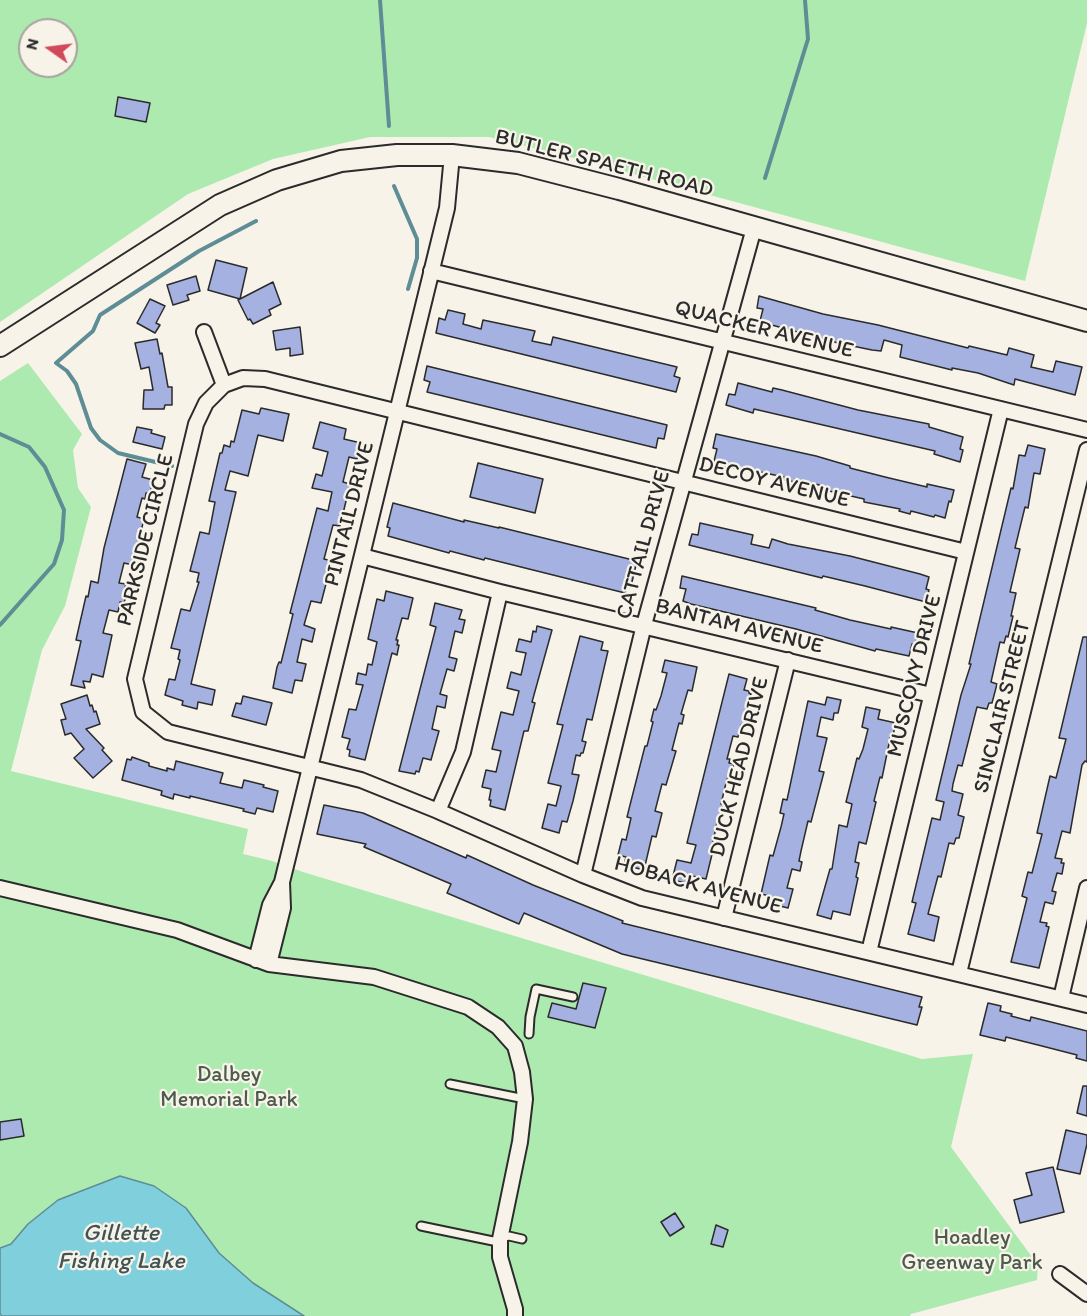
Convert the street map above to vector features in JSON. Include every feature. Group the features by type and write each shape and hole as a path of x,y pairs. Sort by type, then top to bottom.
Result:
{"main road":[{"name":"BUTLER SPAETH ROAD","path":"0,346 220,206 277,180 341,161 397,155 452,155 518,163 1087,321"}],"street":[{"name":"PINTAIL DRIVE","path":"262,962 270,905 282,882 447,208 452,155"},
{"name":"CATTAIL DRIVE","path":"583,875 644,625 754,228"},
{"name":"QUACKER AVENUE","path":"431,271 1087,430"},
{"path":"204,332 224,385 243,378 265,379 397,412"},
{"name":"PARKSIDE CIRCLE","path":"224,385 206,403 196,424 135,679 143,712 168,732 311,767"},
{"name":"MUSCOVY DRIVE","path":"869,952 1001,409"},
{"name":"DECOY AVENUE","path":"397,412 966,552"},
{"name":"SINCLAIR STREET","path":"959,973 1087,450"},
{"name":"BANTAM AVENUE","path":"362,556 500,592 931,695"},
{"path":"438,811 463,752 500,592"},
{"name":"DUCK HEAD DRIVE","path":"724,918 788,660"},
{"name":"HOBACK AVENUE","path":"311,767 361,780 642,898 1087,1005"},
{"path":"1061,998 1087,888"},
{"path":"1,891 177,930 262,962 374,977 468,1007 498,1027 514,1046 522,1072 525,1099 520,1142 500,1239 500,1257 515,1316"},
{"path":"1060,1274 1087,1294"}],"lane":[{"path":"529,1034 536,989 573,997"},
{"path":"450,1084 525,1099"},
{"path":"421,1226 493,1241 509,1236 522,1239"}],"green space":[{"path":"0,0 1087,0 1087,23 1025,281 578,159 489,137 370,137 273,159 188,194 0,322"},
{"name":"Dalbey Memorial Park","path":"28,363 82,434 73,450 78,488 91,507 65,606 42,650 11,771 248,829 243,854 922,1059 973,1054 951,1147 1038,1265 1037,1280 910,1316 0,1316 0,381"}],"water":[{"name":"Gillette Fishing Lake","path":"120,1176 154,1186 186,1208 219,1253 253,1283 304,1316 2,1316 0,1314 0,1248 11,1244 28,1224 58,1200"}],"building":[{"path":"118,97 150,103 146,122 115,116"},
{"path":"216,260 247,268 240,299 208,290"},
{"path":"196,276 200,291 187,295 189,300 173,305 167,285"},
{"path":"273,282 281,304 269,310 271,315 253,324 250,319 248,320 238,300"},
{"path":"759,296 823,314 878,325 968,348 969,346 1007,355 1009,348 1034,355 1031,367 1053,372 1056,361 1082,367 1075,395 1015,379 1014,385 978,373 952,368 952,370 900,357 902,345 884,340 881,351 872,350 768,324 760,321 763,309 757,308"},
{"path":"150,299 165,306 156,323 160,325 155,333 137,323"},
{"path":"448,310 465,314 463,324 481,329 483,320 535,331 532,341 551,345 553,337 677,367 674,376 680,378 676,392 436,333 439,318 445,320"},
{"path":"300,327 303,354 290,356 290,348 276,350 273,331"},
{"path":"157,339 168,387 172,387 172,405 165,405 164,409 143,409 144,390 153,390 149,367 141,369 135,343"},
{"path":"427,366 667,425 664,439 658,438 656,448 427,392 430,382 424,380"},
{"path":"738,383 772,392 773,388 858,410 929,424 929,427 963,437 960,462 934,454 935,451 754,409 753,413 726,405 729,394 735,395"},
{"path":"261,408 289,414 283,441 258,435 248,476 230,471 225,490 236,492 191,684 215,690 212,705 198,702 197,709 182,705 183,701 165,695 169,679 175,680 180,660 178,659 180,650 171,648 181,609 190,611 199,582 197,582 199,573 190,571 200,532 209,534 215,502 209,501 220,453 224,445 230,447 231,441 234,442 242,410 259,414"},
{"path":"320,422 346,429 344,439 361,443 357,459 349,457 343,482 350,484 340,526 333,525 324,559 332,561 321,603 311,601 304,625 315,629 312,642 302,639 297,662 306,664 302,681 295,680 292,693 273,688 293,614 290,613 317,508 328,511 332,492 312,488 316,474 322,476 328,452 313,448"},
{"path":"137,427 152,430 151,433 165,437 162,449 133,442"},
{"path":"716,434 816,456 850,466 850,468 927,487 927,484 954,490 951,502 949,501 945,518 911,511 910,514 899,511 900,509 864,502 864,499 829,491 819,485 795,479 795,482 784,480 784,477 724,466 725,463 714,461 717,449 713,448"},
{"path":"1028,445 1045,449 1040,474 1034,473 1028,508 1025,507 1015,548 1020,549 1010,592 1016,593 1011,616 1013,616 1008,637 1006,636 1004,643 1000,642 991,682 997,684 992,703 989,703 987,709 977,707 962,766 958,765 953,784 952,791 963,794 958,815 964,817 959,838 956,838 954,844 949,843 941,877 938,876 928,914 939,917 934,941 908,934 916,903 912,902 932,818 940,820 944,802 936,800 939,787 961,695 971,664 969,664 1011,488 1013,489 1019,455 1025,456"},
{"path":"127,459 146,464 142,477 153,480 150,494 146,493 145,499 142,498 137,517 144,519 133,565 124,563 119,583 126,584 124,591 127,592 124,603 120,602 118,612 109,610 103,633 112,635 103,677 92,674 90,682 83,681 85,688 71,685 81,641 76,640 86,596 88,597 91,581 98,583 104,548"},
{"path":"478,463 543,479 535,513 470,497"},
{"path":"393,503 464,522 464,520 499,527 637,561 631,586 627,585 625,593 485,558 484,560 450,551 449,553 388,536 390,528 387,527"},
{"path":"700,523 753,535 751,544 769,548 772,539 850,556 929,577 926,602 689,545 692,534 698,535"},
{"path":"682,576 816,608 815,610 850,620 918,633 915,645 912,644 909,656 876,649 875,651 691,604 683,601 686,589 680,588"},
{"path":"386,591 413,598 408,619 402,618 396,640 399,645 397,655 392,653 365,760 349,756 350,750 347,749 350,739 342,737 349,709 356,710 363,685 356,684 358,673 366,675 368,664 372,665 377,642 368,639 377,599 384,601"},
{"path":"435,603 462,610 459,619 465,620 462,633 455,631 449,657 457,659 454,671 447,669 440,694 447,696 445,708 437,706 432,729 439,731 431,760 423,758 419,772 416,771 415,774 399,771 436,627 430,625"},
{"path":"537,626 552,630 532,702 535,703 528,731 524,731 505,810 490,806 491,789 482,787 486,770 496,772 501,751 492,749 501,712 513,715 519,691 507,688 511,672 521,675 526,653 516,651 519,639 531,642 533,631 536,632"},
{"path":"580,636 603,642 601,650 608,651 592,720 587,719 582,741 586,742 583,753 580,756 576,755 572,774 579,775 573,801 567,822 562,821 559,833 542,828 548,804 556,806 561,786 548,783 563,725 557,724"},
{"path":"1083,637 1087,637 1087,762 1085,761 1082,765 1070,833 1062,831 1055,858 1062,859 1061,863 1064,863 1062,874 1057,873 1052,891 1056,892 1053,904 1045,902 1040,922 1047,923 1046,926 1049,927 1039,968 1011,962 1027,898 1022,896 1028,872 1032,873 1042,834 1037,833 1050,776 1056,778 1066,739 1059,738"},
{"path":"665,660 697,667 692,691 688,690 681,714 684,715 682,724 679,723 672,750 676,751 666,785 662,784 655,811 662,813 656,837 652,836 644,870 624,865 626,857 618,855 622,839 626,840 631,818 627,817 653,722 651,721 654,709 656,710 667,673 662,672"},
{"path":"729,674 747,679 744,690 751,694 744,726 741,725 738,737 733,736 727,759 730,759 729,763 734,764 730,779 727,779 721,804 724,804 721,819 718,818 706,879 688,875 686,883 672,880 677,860 691,863 696,845 687,843"},
{"path":"87,695 100,724 86,729 104,748 102,750 112,761 93,778 74,758 84,749 71,733 65,735 61,720 66,719 61,704"},
{"path":"243,696 272,703 266,725 232,716 236,703 241,704"},
{"path":"827,697 841,700 838,713 834,713 833,720 821,717 817,736 827,738 819,771 824,772 811,822 808,821 799,861 802,862 800,871 792,869 787,888 793,889 788,908 768,903 770,896 761,894 770,855 773,856 781,827 784,814 780,813 783,799 787,800 808,701 825,705"},
{"path":"866,707 880,710 878,719 896,723 893,735 891,734 882,778 880,777 874,801 876,802 866,844 859,842 855,862 859,863 856,877 858,878 850,915 833,911 831,919 817,915 830,869 832,869 839,825 847,827 852,804 846,802 857,758 859,759 863,749 868,729 862,727"},
{"path":"132,757 149,763 149,766 167,771 167,768 174,770 176,761 223,773 220,783 242,788 244,780 264,785 263,787 278,791 273,812 257,808 255,814 243,811 244,809 190,796 190,798 174,794 173,799 161,795 162,791 122,780 127,759 131,760"},
{"path":"324,805 363,813 466,858 467,855 533,885 623,921 622,923 922,997 917,1025 622,954 524,913 519,924 447,893 451,884 364,847 366,844 317,834"},
{"path":"583,983 606,988 595,1028 548,1017 552,1003 576,1009"},
{"path":"988,1003 1001,1006 1000,1011 1012,1014 1011,1016 1030,1021 1031,1017 1087,1031 1087,1061 1076,1058 1077,1055 1006,1037 1005,1041 980,1035"},
{"path":"1083,1086 1087,1086 1087,1116 1077,1113"},
{"path":"21,1119 24,1136 0,1140 0,1122"},
{"path":"1066,1130 1087,1135 1080,1174 1057,1169"},
{"path":"1053,1167 1064,1212 1020,1223 1014,1200 1032,1195 1026,1173"},
{"path":"675,1213 684,1227 670,1236 661,1222"},
{"path":"716,1225 728,1230 723,1247 711,1244"}],"waterway":[{"path":"380,0 389,126"},
{"path":"765,178 808,39 805,0"},
{"path":"394,186 417,239 417,258 408,289"},
{"path":"172,466 118,453 100,440 91,428 76,384 67,371 56,363 93,331 100,315 199,251 256,221"},
{"path":"0,434 29,447 45,467 64,510 62,540 54,564 0,625"}],"park label":[{"name":"Hoadley Greenway Park","path":"972,1250"}]}
